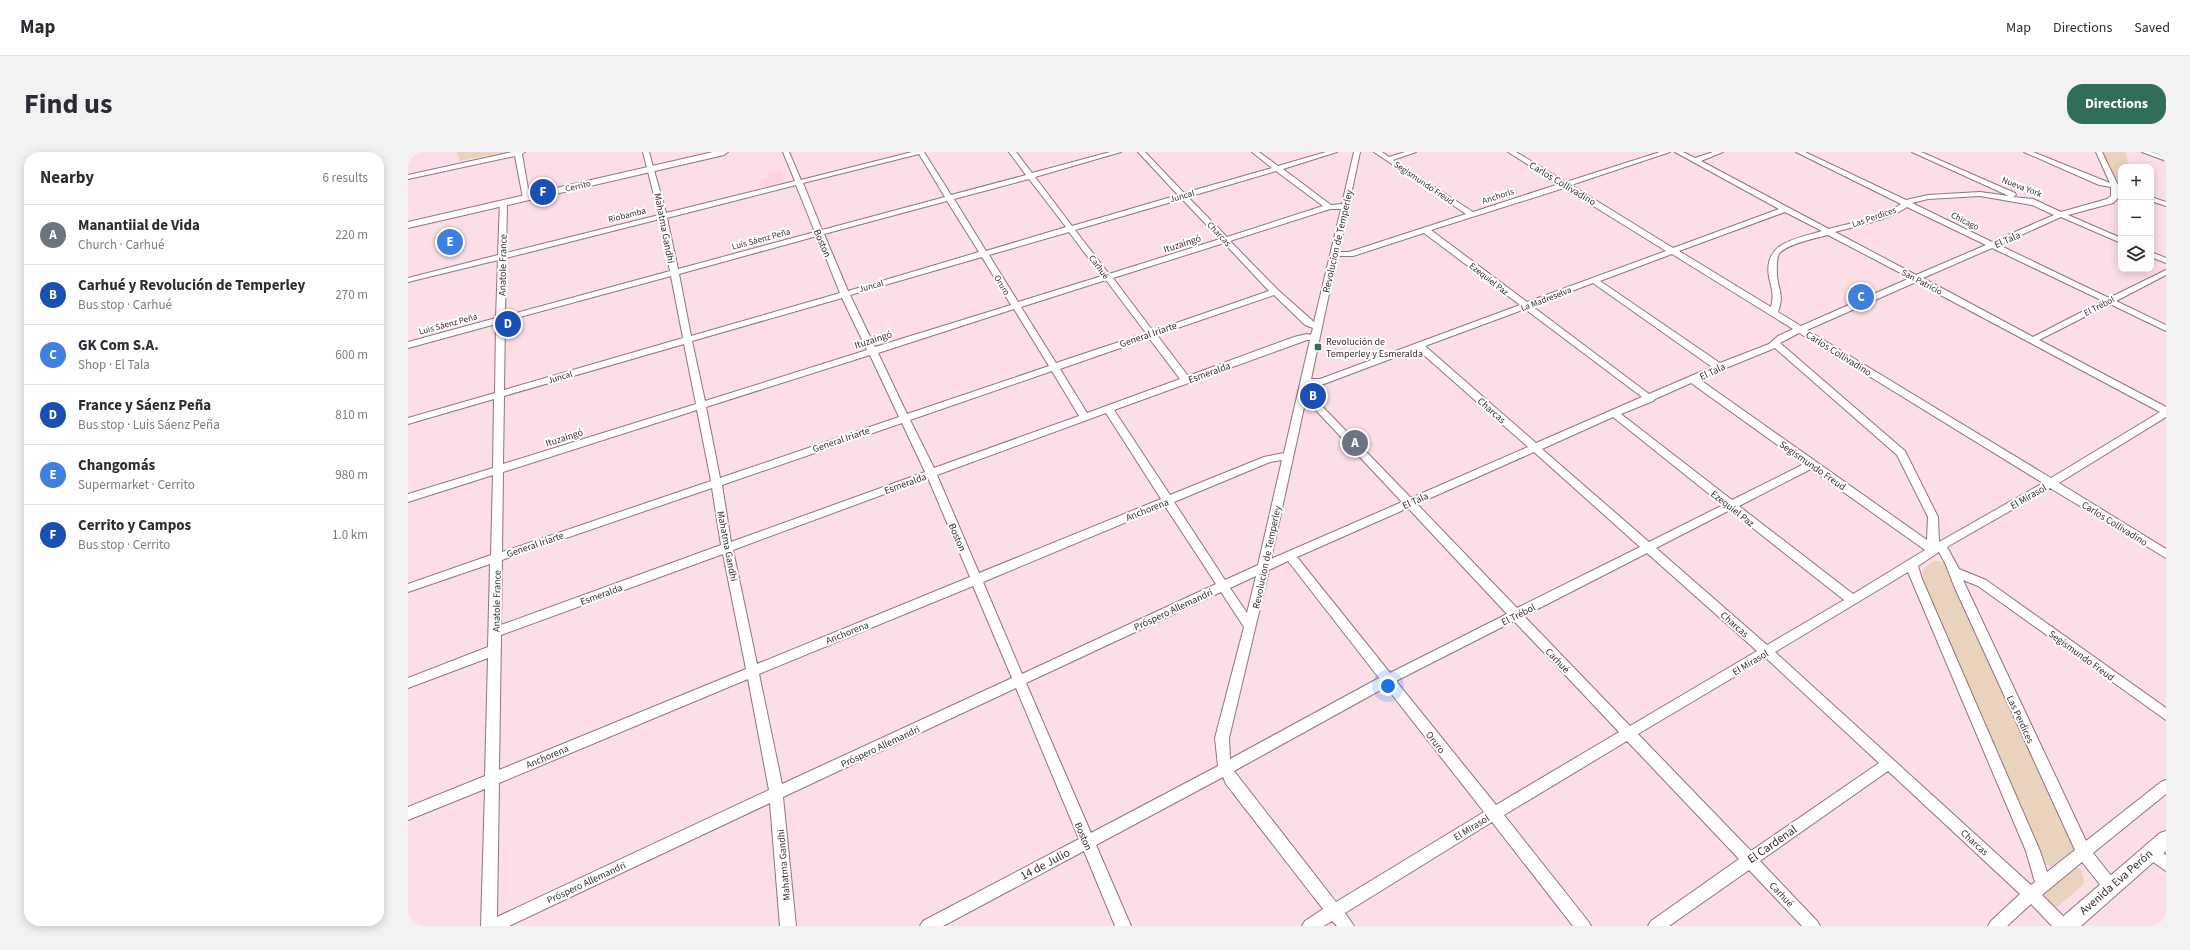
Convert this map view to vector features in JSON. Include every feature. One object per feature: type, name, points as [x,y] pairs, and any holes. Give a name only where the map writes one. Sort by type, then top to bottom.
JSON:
[{"type":"main road","name":"Cerrito","points":[[408,226],[724,152]]},
{"type":"main road","name":"Avenida Eva Perón","points":[[2067,926],[2166,839]]},
{"type":"street","points":[[408,177],[520,152],[527,198]]},
{"type":"street","name":"Mahatma Gandhi","points":[[646,152],[652,169],[663,216],[716,482],[727,548],[778,794],[788,926]]},
{"type":"street","name":"Boston","points":[[786,152],[845,294],[906,417],[931,473],[1123,926]]},
{"type":"street","name":"Riobamba","points":[[408,280],[921,152]]},
{"type":"street","name":"Oruro","points":[[921,152],[1052,367],[1085,417]]},
{"type":"street","name":"Carhué","points":[[1012,152],[1149,334],[1186,380]]},
{"type":"street","name":"Luis Sáenz Peña","points":[[408,345],[1118,152]]},
{"type":"street","name":"Charcas","points":[[1142,152],[1275,292],[1308,323],[1318,327]]},
{"type":"street","points":[[1255,152],[1329,207]]},
{"type":"street","name":"Juncal","points":[[408,422],[688,339],[1334,152]]},
{"type":"street","name":"Revolucion de Temperley","points":[[1346,926],[1231,780],[1225,769],[1222,758],[1222,738],[1264,567],[1357,152]]},
{"type":"street","name":"Segismundo Freud","points":[[1377,152],[1472,215]]},
{"type":"street","points":[[1388,159],[1413,152]]},
{"type":"street","name":"Carlos Collivadino","points":[[1511,152],[2166,554]]},
{"type":"street","name":"Anchoris","points":[[1334,254],[1350,254],[1667,152]]},
{"type":"street","name":"San Patricio","points":[[1678,152],[2166,412]]},
{"type":"street","points":[[1696,161],[1720,152]]},
{"type":"street","name":"Chicago","points":[[1799,152],[2166,328]]},
{"type":"street","name":"Nueva York","points":[[1915,152],[2009,194],[2062,214],[2118,240]]},
{"type":"street","points":[[2027,152],[2118,187]]},
{"type":"street","points":[[2099,152],[2118,187]]},
{"type":"street","points":[[2145,152],[2166,159]]},
{"type":"street","name":"El Tala","points":[[1264,567],[1534,448],[1694,380],[1719,367],[1776,344],[1781,338],[1918,279],[2062,214],[2110,201],[2115,197],[2118,187]]},
{"type":"street","name":"Las Perdices","points":[[1773,313],[1778,298],[1773,275],[1775,254],[1794,242],[1825,231],[1866,221],[1928,197],[1961,194],[1989,195],[2036,203]]},
{"type":"street","points":[[2154,200],[2166,204]]},
{"type":"street","name":"Anatole France","points":[[489,926],[503,203]]},
{"type":"street","name":"Ituzaingó","points":[[408,498],[1329,207],[1345,206]]},
{"type":"street","name":"La Madreselva","points":[[1305,382],[1321,382],[1785,209]]},
{"type":"street","name":"Ezequiel Paz","points":[[1426,230],[1650,399]]},
{"type":"street","points":[[2154,255],[2166,261]]},
{"type":"street","name":"El Trébol","points":[[2033,340],[2166,272]]},
{"type":"street","points":[[1594,280],[1719,367]]},
{"type":"street","name":"General Iriarte","points":[[408,588],[497,556],[1275,292]]},
{"type":"street","name":"Esmeralda","points":[[495,632],[1085,417],[1108,410],[1297,339],[1307,337],[1315,339]]},
{"type":"street","name":"Las Perdices","points":[[1776,344],[1901,452],[1933,517],[1937,548],[1955,572],[1960,586],[2084,853],[2112,887]]},
{"type":"street","name":"Charcas","points":[[1419,346],[1767,652],[2032,895],[2063,926]]},
{"type":"street","name":"Segismundo Freud","points":[[1694,380],[1812,464],[1937,548]]},
{"type":"street","name":"Carhué","points":[[1302,398],[1314,403],[1812,926]]},
{"type":"street","points":[[1108,410],[1166,501],[1250,627]]},
{"type":"street","name":"El Mirasol","points":[[1310,926],[1493,814],[1767,652],[1912,565],[1937,548],[2051,483],[2166,412]]},
{"type":"street","name":"Ezequiel Paz","points":[[1615,414],[1852,600]]},
{"type":"street","name":"Anchorena","points":[[408,814],[753,670],[1268,459],[1288,456]]},
{"type":"street","name":"El Trébol","points":[[1225,769],[1387,680],[1812,464]]},
{"type":"street","name":"Oruro","points":[[1290,556],[1583,926]]},
{"type":"street","points":[[1912,565],[1916,580],[2036,858],[2043,884]]},
{"type":"street","name":"Próspero Allemandri","points":[[496,926],[506,919],[1264,567]]},
{"type":"street","name":"Segismundo Freud","points":[[1955,572],[1982,583],[2166,715]]},
{"type":"street","points":[[408,684],[495,650]]},
{"type":"street","name":"El Cardenal","points":[[1656,926],[1888,763]]},
{"type":"street","name":"14 de Julio","points":[[928,926],[1225,769]]},
{"type":"street","points":[[1996,926],[2043,884],[2084,853],[2166,786]]},
{"type":"street","points":[[2151,852],[2166,864]]},
{"type":"shaded area","points":[[457,152],[504,152],[460,161]]},
{"type":"shaded area","points":[[2103,152],[2125,152],[2129,164],[2118,164],[2118,186]]},
{"type":"shaded area","points":[[782,170],[784,181],[762,187],[760,179],[768,177],[766,174]]},
{"type":"shaded area","points":[[1934,561],[1939,561],[1947,565],[2074,841],[2074,850],[2052,867],[2045,864],[1926,587],[1923,572],[1927,566]]},
{"type":"shaded area","points":[[2076,866],[2081,870],[2084,882],[2082,886],[2057,907],[2049,903],[2044,895],[2045,892]]},
{"type":"place","name":"Cerrito y Campos","points":[[543,192]]},
{"type":"place","name":"Changomás","points":[[450,242]]},
{"type":"place","name":"GK Com S.A.","points":[[1861,297]]},
{"type":"place","name":"France y Sáenz Peña","points":[[508,324]]},
{"type":"place","name":"Revolución de Temperley y Esmeralda","points":[[1318,347]]},
{"type":"place","name":"Carhué y Revolución de Temperley","points":[[1313,396]]},
{"type":"place","name":"Manantiial de Vida","points":[[1355,443]]}]
